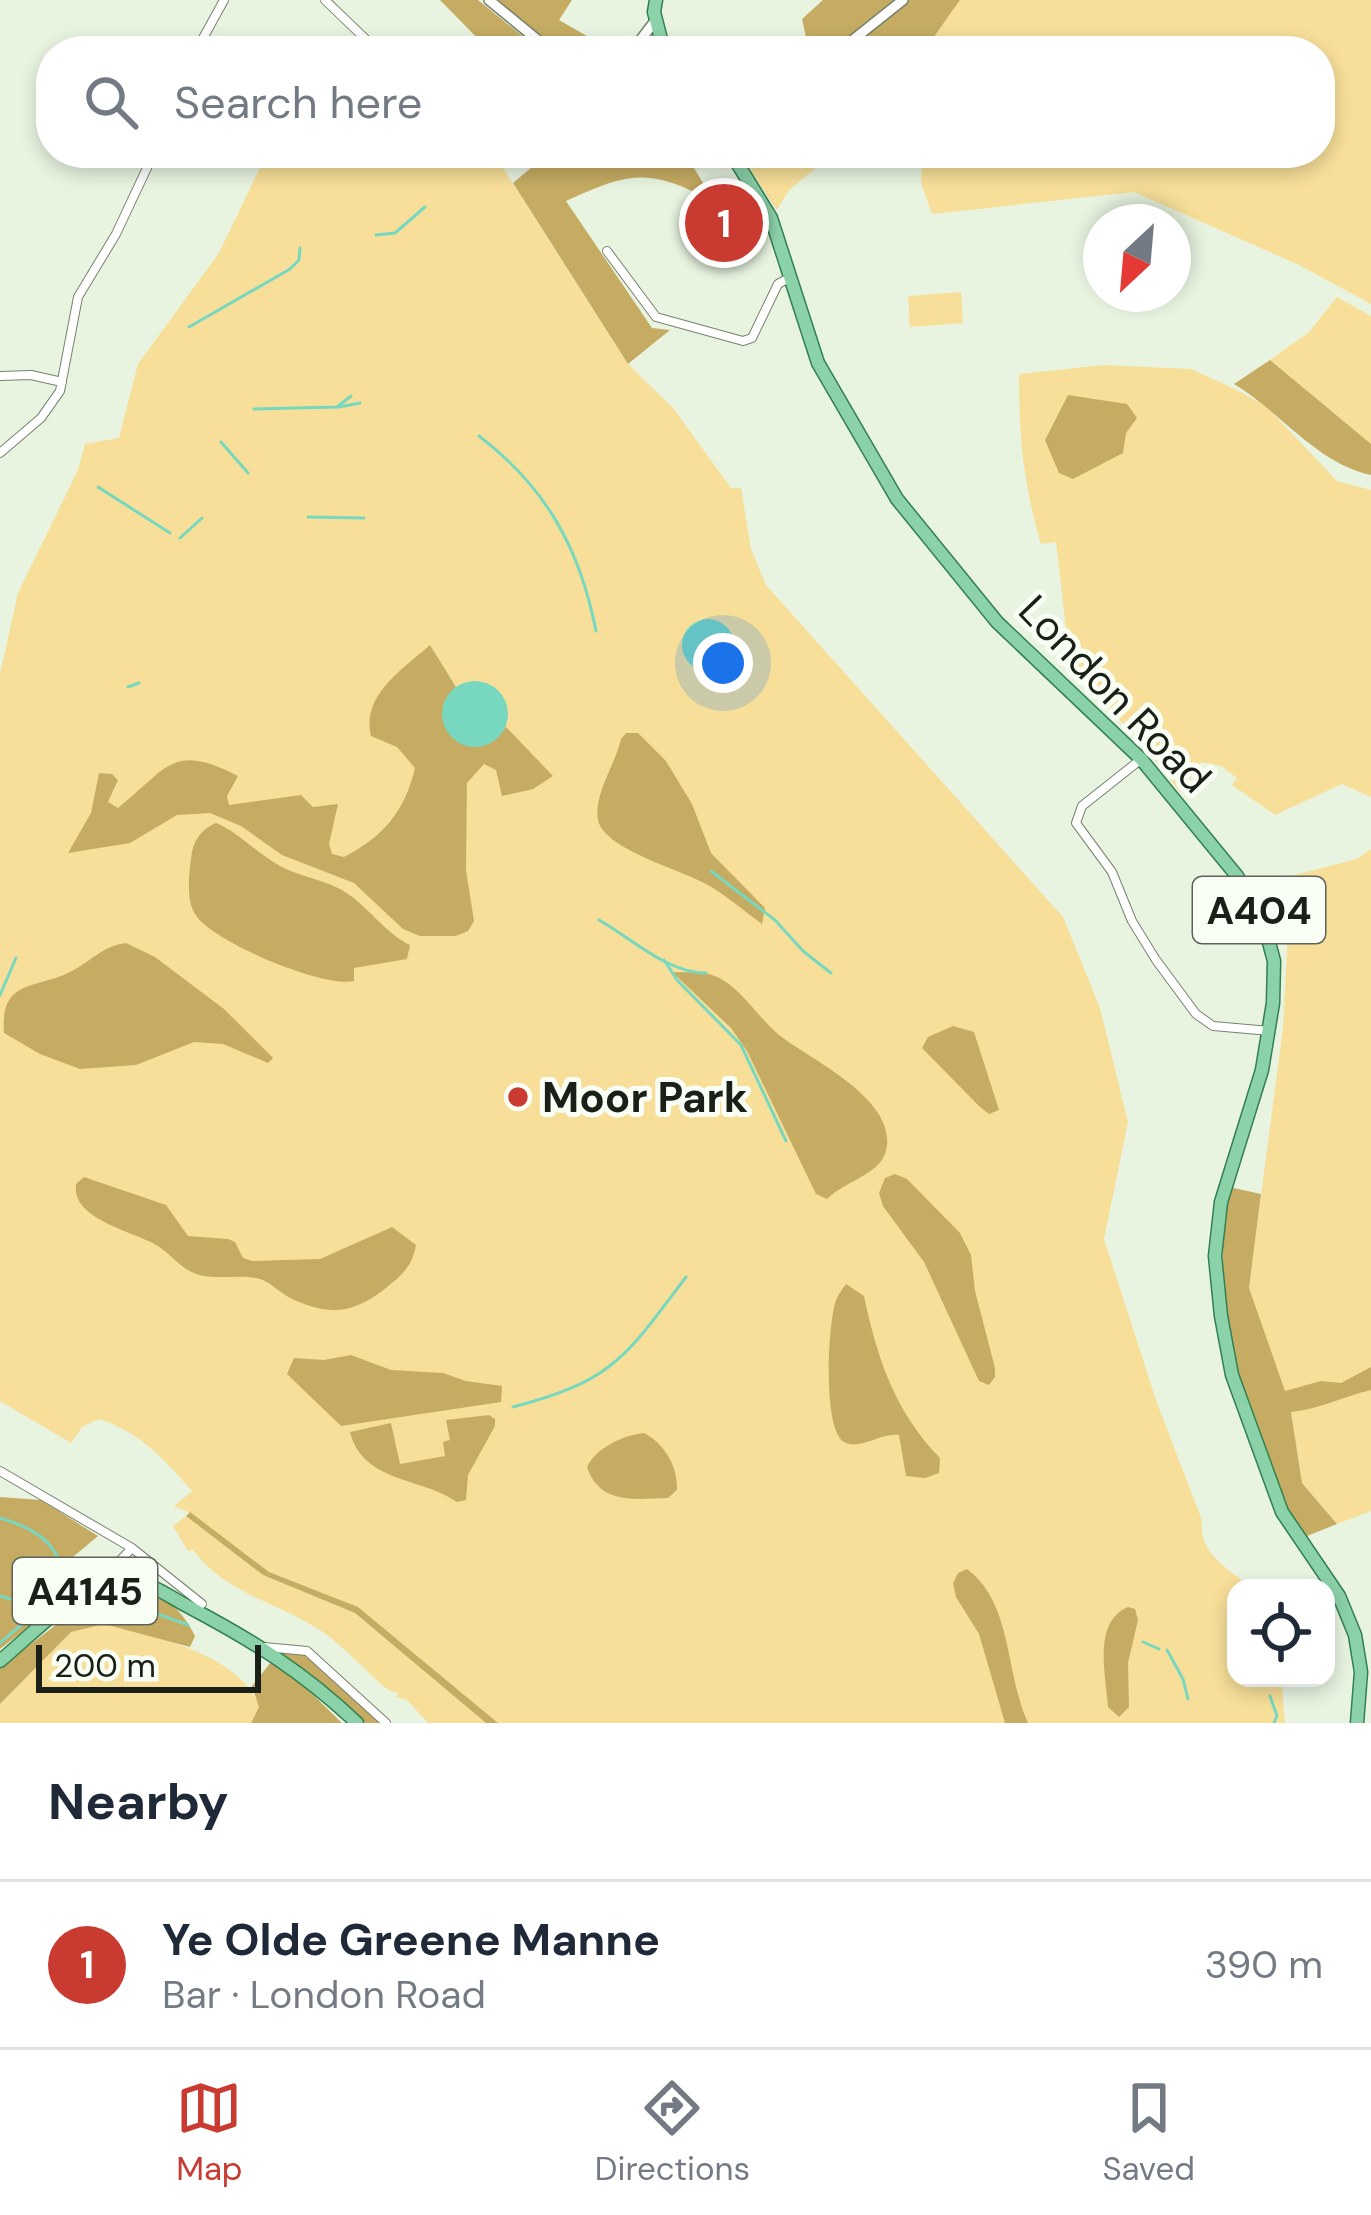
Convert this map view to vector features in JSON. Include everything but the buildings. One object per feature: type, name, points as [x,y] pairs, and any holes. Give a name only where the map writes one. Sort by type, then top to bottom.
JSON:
[{"type":"main road","points":[[656,0],[660,36]]},
{"type":"main road","name":"London Road","points":[[741,168],[764,204],[818,363],[897,499],[997,622],[1141,759],[1258,908],[1274,961],[1270,1031],[1221,1202],[1215,1256],[1222,1330],[1240,1403],[1282,1512],[1339,1596],[1351,1622],[1360,1672],[1357,1723]]},
{"type":"main road","name":"A4145","points":[[0,1661],[87,1589],[114,1580],[151,1584],[264,1647],[357,1723]]},
{"type":"street","points":[[204,36],[224,0]]},
{"type":"street","points":[[325,0],[362,36]]},
{"type":"street","points":[[489,0],[533,36]]},
{"type":"street","points":[[858,36],[903,0]]},
{"type":"street","points":[[644,36],[656,21]]},
{"type":"street","points":[[0,454],[50,408],[62,382],[78,297],[116,234],[147,168]]},
{"type":"street","points":[[607,251],[656,317],[743,341],[757,331],[780,281],[790,278]]},
{"type":"street","points":[[0,376],[31,375],[62,382]]},
{"type":"street","points":[[1141,759],[1082,806],[1076,823],[1112,872],[1138,932],[1196,1014],[1213,1026],[1270,1031]]},
{"type":"street","points":[[0,1471],[132,1548],[202,1604]]},
{"type":"street","points":[[114,1580],[115,1566],[132,1548]]},
{"type":"street","points":[[264,1647],[307,1651],[386,1723]]},
{"type":"shaded area","points":[[440,0],[478,0],[522,36],[475,36]]},
{"type":"shaded area","points":[[496,0],[572,0],[559,20],[587,36],[540,36]]},
{"type":"shaded area","points":[[823,0],[960,0],[935,36],[806,36],[802,19]]},
{"type":"shaded area","points":[[960,0],[1371,0],[1371,304],[1299,265],[1191,217],[1191,204],[1161,204],[1134,192],[932,214],[921,183],[922,168],[1335,168],[1335,36],[935,36]]},
{"type":"shaded area","points":[[260,168],[503,168],[628,364],[674,409],[731,488],[741,488],[751,549],[766,585],[1063,917],[1100,1008],[1128,1122],[1104,1239],[1157,1403],[1202,1520],[1205,1542],[1216,1559],[1240,1579],[1227,1579],[1227,1687],[1282,1687],[1285,1723],[498,1723],[358,1607],[269,1572],[174,1506],[192,1491],[139,1439],[99,1419],[82,1427],[71,1443],[0,1401],[0,674],[18,593],[78,470],[85,444],[119,438],[138,364],[219,253]]},
{"type":"shaded area","points":[[531,168],[694,168],[703,183],[698,194],[662,180],[632,178],[566,201],[652,328],[670,330],[628,364],[513,183]]},
{"type":"shaded area","points":[[749,168],[816,168],[789,190],[777,210]]},
{"type":"shaded area","points":[[961,292],[963,323],[910,327],[908,296]]},
{"type":"shaded area","points":[[1337,297],[1371,316],[1371,444],[1270,360],[1309,332]]},
{"type":"shaded area","points":[[1270,360],[1371,444],[1371,475],[1333,460],[1234,384]]},
{"type":"shaded area","points":[[1104,365],[1191,369],[1233,388],[1266,406],[1337,481],[1371,490],[1371,797],[1342,784],[1275,815],[1232,785],[1237,778],[1221,766],[1201,762],[1181,793],[1140,741],[1083,682],[1068,645],[1056,542],[1041,544],[1030,500],[1021,439],[1019,374]]},
{"type":"shaded area","points":[[1068,395],[1127,404],[1137,418],[1126,433],[1123,453],[1073,479],[1059,473],[1045,440]]},
{"type":"shaded area","points":[[430,645],[456,687],[443,706],[446,728],[482,746],[506,727],[553,776],[533,789],[502,796],[496,770],[484,764],[467,783],[466,870],[474,921],[468,931],[456,936],[420,936],[403,929],[354,883],[282,855],[241,826],[210,813],[177,815],[130,843],[68,853],[91,813],[99,773],[118,780],[108,802],[118,808],[161,771],[184,761],[216,766],[238,776],[227,796],[229,805],[301,795],[313,807],[338,804],[329,844],[332,854],[344,857],[358,849],[398,810],[415,768],[397,747],[371,736],[372,708],[387,684]]},
{"type":"shaded area","points":[[626,733],[638,733],[666,761],[692,804],[711,853],[765,908],[762,924],[708,885],[629,850],[603,831],[599,800]]},
{"type":"shaded area","points":[[216,823],[280,866],[351,896],[410,945],[407,959],[354,968],[354,981],[339,981],[269,961],[205,925],[195,914],[189,894],[192,853],[206,829]]},
{"type":"shaded area","points":[[1371,849],[1371,1511],[1337,1524],[1302,1483],[1291,1411],[1249,1288],[1283,1027],[1291,876],[1357,859]]},
{"type":"shaded area","points":[[126,943],[155,957],[224,1009],[273,1058],[268,1063],[223,1044],[194,1042],[136,1065],[80,1069],[4,1033],[8,1003],[22,989],[68,973],[102,951]]},
{"type":"shaded area","points":[[672,972],[720,978],[779,1035],[867,1099],[887,1135],[881,1161],[827,1199],[816,1194],[747,1051],[731,1028]]},
{"type":"shaded area","points":[[953,1026],[974,1032],[999,1110],[989,1114],[980,1107],[922,1048],[928,1037]]},
{"type":"shaded area","points":[[895,1174],[907,1179],[960,1233],[971,1255],[995,1368],[989,1385],[979,1381],[924,1262],[883,1206],[879,1193],[885,1178]]},
{"type":"shaded area","points":[[84,1177],[166,1205],[188,1236],[228,1239],[235,1242],[243,1258],[253,1261],[320,1259],[392,1227],[416,1245],[406,1270],[374,1297],[341,1310],[318,1308],[260,1279],[191,1272],[158,1246],[83,1207],[76,1184]]},
{"type":"shaded area","points":[[1229,1187],[1261,1194],[1249,1288],[1285,1391],[1321,1381],[1341,1383],[1371,1367],[1371,1390],[1291,1412],[1302,1483],[1337,1524],[1303,1537],[1272,1472],[1234,1355],[1223,1276]]},
{"type":"shaded area","points":[[846,1284],[864,1296],[890,1383],[911,1422],[940,1458],[939,1473],[925,1478],[906,1476],[899,1435],[850,1444],[837,1433],[829,1351],[836,1300]]},
{"type":"shaded area","points":[[351,1355],[391,1370],[443,1373],[502,1386],[501,1402],[341,1426],[287,1374],[294,1358]]},
{"type":"shaded area","points":[[489,1415],[495,1426],[468,1475],[466,1500],[457,1502],[380,1470],[357,1449],[350,1432],[391,1423],[400,1464],[445,1456],[443,1442],[450,1440],[446,1420]]},
{"type":"shaded area","points":[[644,1433],[669,1457],[677,1490],[668,1498],[631,1499],[600,1488],[587,1467],[591,1460],[611,1444]]},
{"type":"shaded area","points":[[0,1497],[41,1500],[98,1536],[56,1571],[67,1597],[0,1649]]},
{"type":"shaded area","points":[[190,1512],[269,1572],[358,1607],[498,1723],[486,1723],[355,1613],[263,1575],[186,1516]]},
{"type":"shaded area","points":[[186,1516],[263,1575],[355,1613],[486,1723],[428,1723],[407,1700],[396,1697],[398,1693],[388,1690],[321,1631],[232,1585],[193,1550],[188,1551],[173,1526]]},
{"type":"shaded area","points":[[967,1569],[993,1601],[1028,1723],[1005,1723],[979,1634],[956,1597],[953,1583]]},
{"type":"shaded area","points":[[114,1586],[141,1589],[172,1605],[195,1636],[190,1647],[104,1624],[71,1632],[0,1704],[0,1668],[101,1590]]},
{"type":"shaded area","points":[[1128,1607],[1135,1609],[1138,1620],[1128,1663],[1129,1707],[1119,1717],[1108,1707],[1105,1637],[1117,1614]]},
{"type":"shaded area","points":[[104,1624],[215,1660],[249,1688],[260,1707],[251,1723],[0,1723],[0,1704],[71,1632]]},
{"type":"shaded area","points":[[274,1648],[312,1656],[384,1723],[365,1723]]},
{"type":"shaded area","points":[[271,1662],[300,1682],[342,1723],[251,1723],[259,1707],[252,1686]]},
{"type":"water","points":[[708,619],[727,626],[734,645],[727,664],[708,671],[689,664],[682,645],[689,626]]},
{"type":"water","points":[[475,681],[498,691],[508,714],[498,737],[475,747],[452,737],[442,714],[452,691]]},
{"type":"waterway","points":[[376,235],[395,233],[425,207]]},
{"type":"waterway","points":[[189,327],[290,269],[299,260],[300,248]]},
{"type":"waterway","points":[[254,409],[337,407],[351,396]]},
{"type":"waterway","points":[[339,407],[360,403]]},
{"type":"waterway","points":[[479,436],[523,476],[557,522],[580,573],[596,631]]},
{"type":"waterway","points":[[221,442],[248,473]]},
{"type":"waterway","points":[[98,487],[170,533]]},
{"type":"waterway","points":[[308,517],[364,518]]},
{"type":"waterway","points":[[180,538],[202,518]]},
{"type":"waterway","points":[[128,687],[139,683]]},
{"type":"waterway","points":[[711,871],[775,920],[831,973]]},
{"type":"waterway","points":[[599,920],[663,961],[706,973]]},
{"type":"waterway","points":[[0,995],[16,958]]},
{"type":"waterway","points":[[664,960],[677,980],[741,1045],[786,1141]]},
{"type":"waterway","points":[[513,1407],[574,1387],[615,1362],[686,1277]]},
{"type":"waterway","points":[[0,1518],[34,1532],[57,1557],[63,1581],[41,1608]]},
{"type":"waterway","points":[[0,1596],[41,1608],[0,1643]]},
{"type":"waterway","points":[[79,1610],[93,1612],[124,1602],[188,1625]]},
{"type":"waterway","points":[[1143,1642],[1159,1649]]},
{"type":"waterway","points":[[1167,1650],[1188,1699]]},
{"type":"waterway","points":[[1270,1696],[1277,1716],[1274,1723]]},
{"type":"place","name":"Ye Olde Greene Manne","points":[[724,223]]},
{"type":"place","name":"Moor Park","points":[[518,1097]]}]
